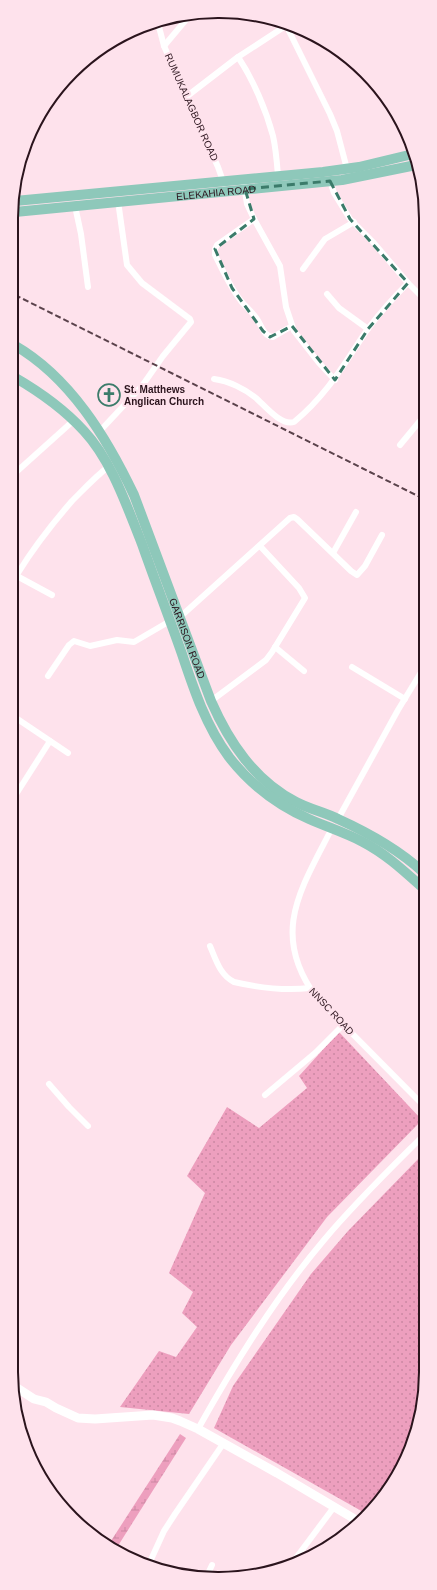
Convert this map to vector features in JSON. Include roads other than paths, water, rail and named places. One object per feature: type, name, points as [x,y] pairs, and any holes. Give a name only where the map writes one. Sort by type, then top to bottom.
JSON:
[{"type":"main road","name":"ELEKAHIA ROAD","points":[[244,184],[278,176],[347,169],[408,155]]},
{"type":"main road","name":"ELEKAHIA ROAD","points":[[19,201],[244,184],[330,181],[370,175],[412,166]]},
{"type":"main road","name":"ELEKAHIA ROAD","points":[[18,212],[118,201],[225,186]]},
{"type":"main road","name":"GARRISON ROAD","points":[[18,347],[28,353],[50,371],[78,402],[112,452],[134,495],[203,710],[212,730],[229,757],[250,781],[274,800],[292,811],[354,838],[377,850],[391,859],[419,884]]},
{"type":"main road","name":"GARRISON ROAD","points":[[18,380],[51,401],[85,432],[108,467],[221,722],[237,750],[258,774],[281,793],[296,802],[338,818],[379,840],[419,869]]},
{"type":"street","points":[[164,46],[185,21]]},
{"type":"street","name":"RUMUKALAGBOR ROAD","points":[[159,27],[164,46],[225,186]]},
{"type":"street","points":[[186,97],[238,57],[281,28]]},
{"type":"street","points":[[289,31],[330,114],[337,131],[347,169]]},
{"type":"street","points":[[238,57],[248,72],[269,123],[273,137],[278,176]]},
{"type":"street","points":[[330,181],[334,193],[342,207],[408,284],[419,294]]},
{"type":"street","points":[[244,184],[247,204],[280,266],[286,307],[292,326],[306,347],[335,380]]},
{"type":"street","points":[[98,432],[142,386],[163,356],[191,322],[190,319],[142,283],[127,265],[118,201]]},
{"type":"street","points":[[75,206],[81,234],[88,287]]},
{"type":"street","points":[[254,219],[217,245],[215,255],[232,288],[247,309],[259,321],[263,331],[268,336],[273,337],[292,326]]},
{"type":"street","points":[[303,268],[325,239],[354,222]]},
{"type":"street","points":[[214,379],[228,382],[249,393],[276,416],[292,423],[320,398],[335,380],[368,329],[393,299],[408,284]]},
{"type":"street","points":[[327,294],[339,308],[368,329]]},
{"type":"street","points":[[18,470],[73,421]]},
{"type":"street","points":[[400,445],[419,422]]},
{"type":"street","points":[[18,571],[52,524],[93,480],[108,467]]},
{"type":"street","points":[[332,553],[356,512]]},
{"type":"street","points":[[48,676],[68,645],[74,641],[90,646],[117,640],[134,642],[175,619],[260,546],[290,518],[294,517],[354,573],[359,574],[382,535]]},
{"type":"street","points":[[212,700],[266,660],[304,598],[299,588],[260,546]]},
{"type":"street","points":[[18,578],[52,595]]},
{"type":"street","points":[[275,647],[304,671]]},
{"type":"street","points":[[352,667],[405,699]]},
{"type":"street","points":[[338,818],[419,676]]},
{"type":"street","points":[[18,719],[68,753]]},
{"type":"street","points":[[18,790],[50,741]]},
{"type":"street","name":"NNSC ROAD","points":[[332,828],[301,890],[292,926],[293,944],[297,962],[310,988],[317,998],[419,1101]]},
{"type":"street","points":[[210,946],[222,972],[234,982],[276,989],[293,990],[310,988]]},
{"type":"street","points":[[265,1095],[315,1053],[344,1024]]},
{"type":"street","points":[[49,1084],[88,1126]]},
{"type":"street","points":[[198,1429],[244,1349],[308,1259],[419,1139]]},
{"type":"street","points":[[19,1389],[34,1399],[46,1402],[78,1418],[95,1419],[153,1415],[172,1418],[198,1429],[277,1473],[354,1519]]},
{"type":"street","points":[[151,1560],[164,1531],[174,1514],[223,1444]]},
{"type":"street","points":[[298,1556],[334,1508]]},
{"type":"street","points":[[209,1572],[212,1565]]},
{"type":"railway","points":[[18,296],[419,497]]},
{"type":"place","name":"St. Matthews Anglican Church","points":[[109,395]]}]
